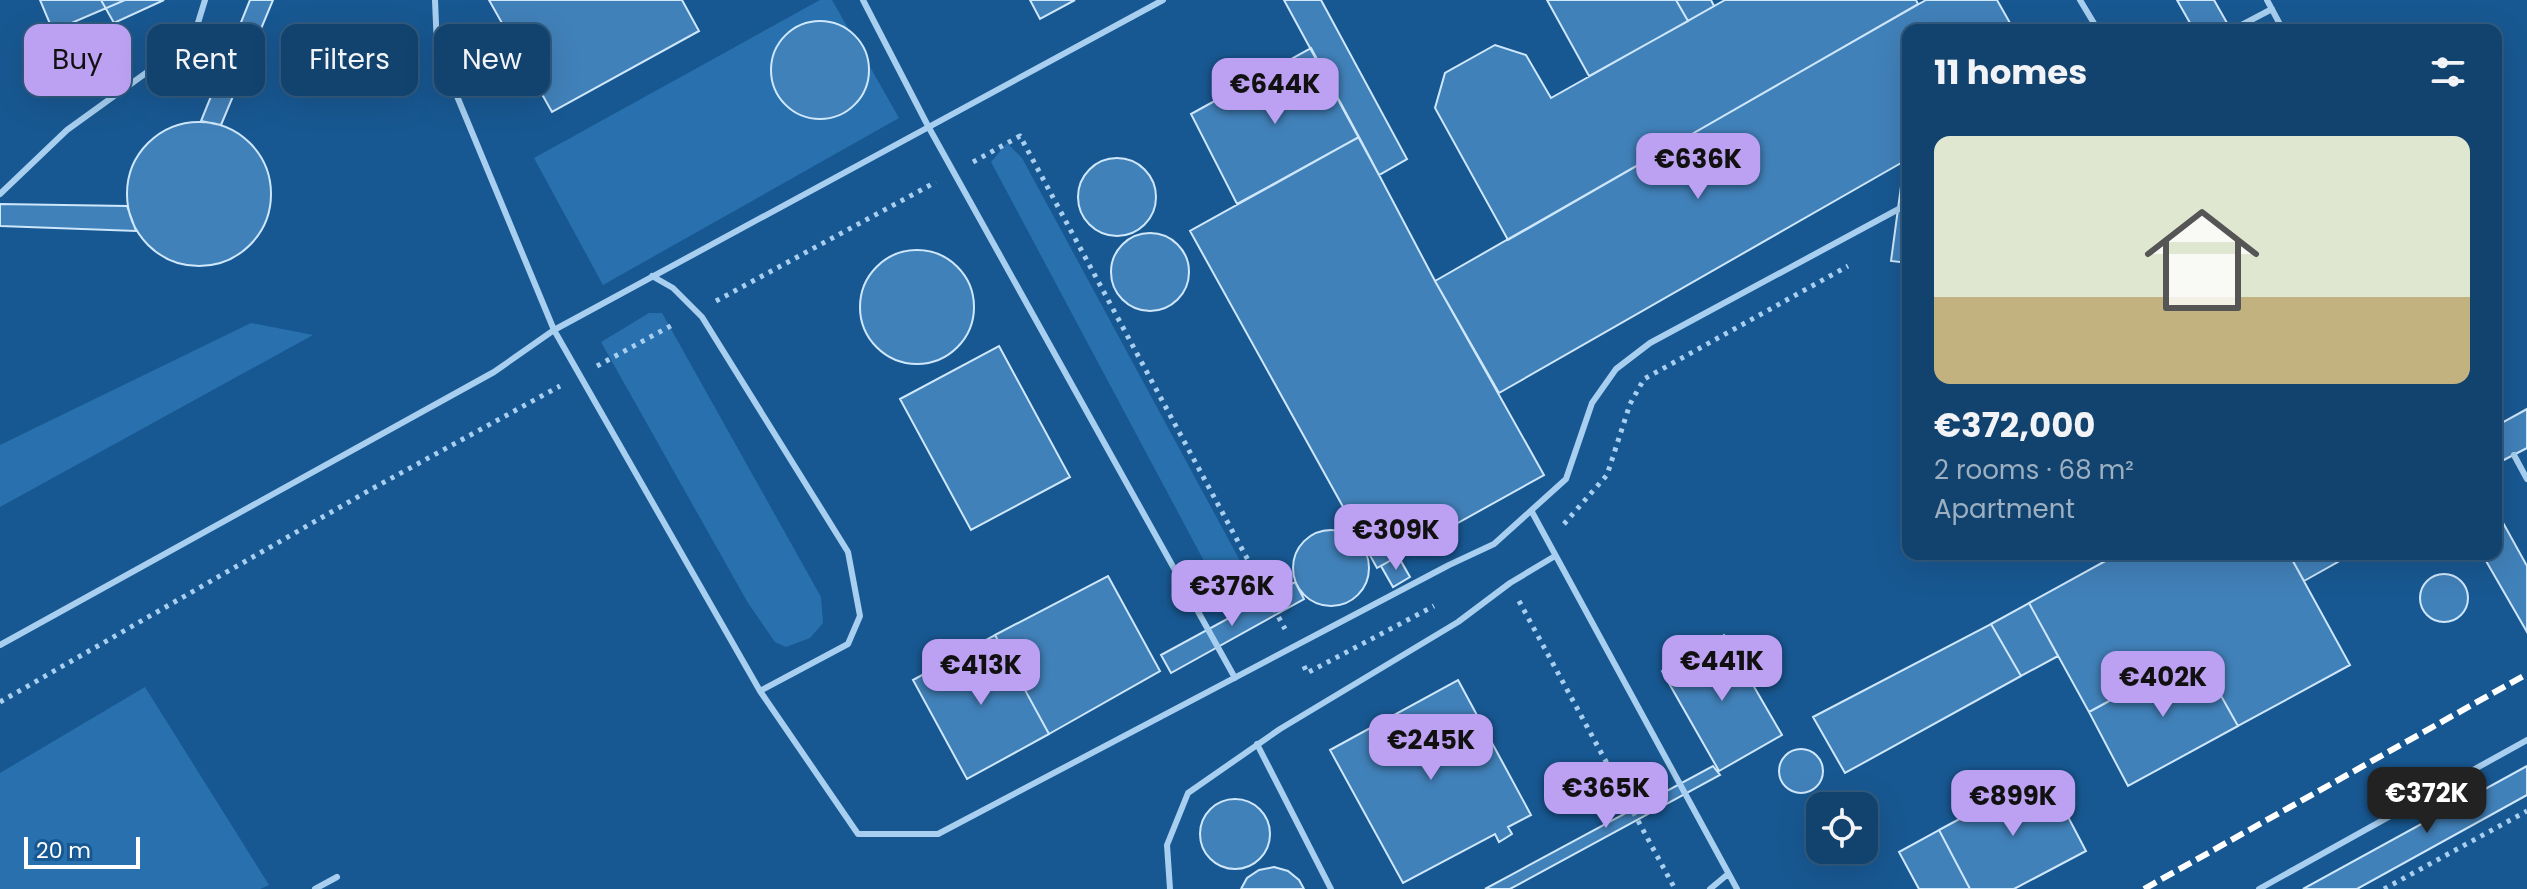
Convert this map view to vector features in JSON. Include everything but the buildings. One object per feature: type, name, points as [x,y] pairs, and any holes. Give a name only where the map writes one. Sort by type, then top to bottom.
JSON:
[{"type":"lane","points":[[0,194],[67,130],[193,39],[205,0]]},
{"type":"lane","points":[[435,0],[437,48],[554,330],[760,691],[858,834],[938,834],[1494,544],[1566,479],[1592,403],[1616,369],[1650,343],[1902,207]]},
{"type":"lane","points":[[863,0],[928,126],[1235,678]]},
{"type":"lane","points":[[0,645],[494,372],[554,330],[651,276],[1163,0]]},
{"type":"lane","points":[[2080,0],[2094,24]]},
{"type":"lane","points":[[2267,0],[2280,24]]},
{"type":"lane","points":[[2243,24],[2272,9]]},
{"type":"lane","points":[[651,276],[673,288],[702,317],[848,552],[860,616],[848,644],[760,691]]},
{"type":"lane","points":[[2514,455],[2527,479]]},
{"type":"lane","points":[[1532,512],[1737,889]]},
{"type":"lane","points":[[1170,889],[1167,845],[1188,793],[1257,744],[1458,622],[1510,583],[1555,556]]},
{"type":"lane","points":[[2259,889],[2527,740]]},
{"type":"lane","points":[[1257,744],[1331,889]]},
{"type":"lane","points":[[1710,889],[1728,874]]},
{"type":"lane","points":[[315,889],[337,877]]},
{"type":"path","points":[[1548,541],[1607,475],[1630,404],[1644,379],[1852,263]]},
{"type":"path","points":[[0,702],[368,491],[545,394]]},
{"type":"path","points":[[1510,583],[1675,889]]},
{"type":"path","points":[[2384,889],[2527,811]]},
{"type":"shaded area","points":[[820,0],[832,0],[899,118],[603,285],[534,158]]},
{"type":"shaded area","points":[[1007,143],[1022,158],[1258,594],[1238,598],[1220,591],[991,162]]},
{"type":"shaded area","points":[[649,313],[662,313],[821,597],[823,623],[810,638],[786,647],[775,642],[748,603],[601,342]]},
{"type":"shaded area","points":[[251,323],[313,335],[0,507],[0,445]]},
{"type":"shaded area","points":[[145,687],[269,885],[260,889],[0,889],[0,773]]},
{"type":"railway","points":[[2144,889],[2527,674]]}]
